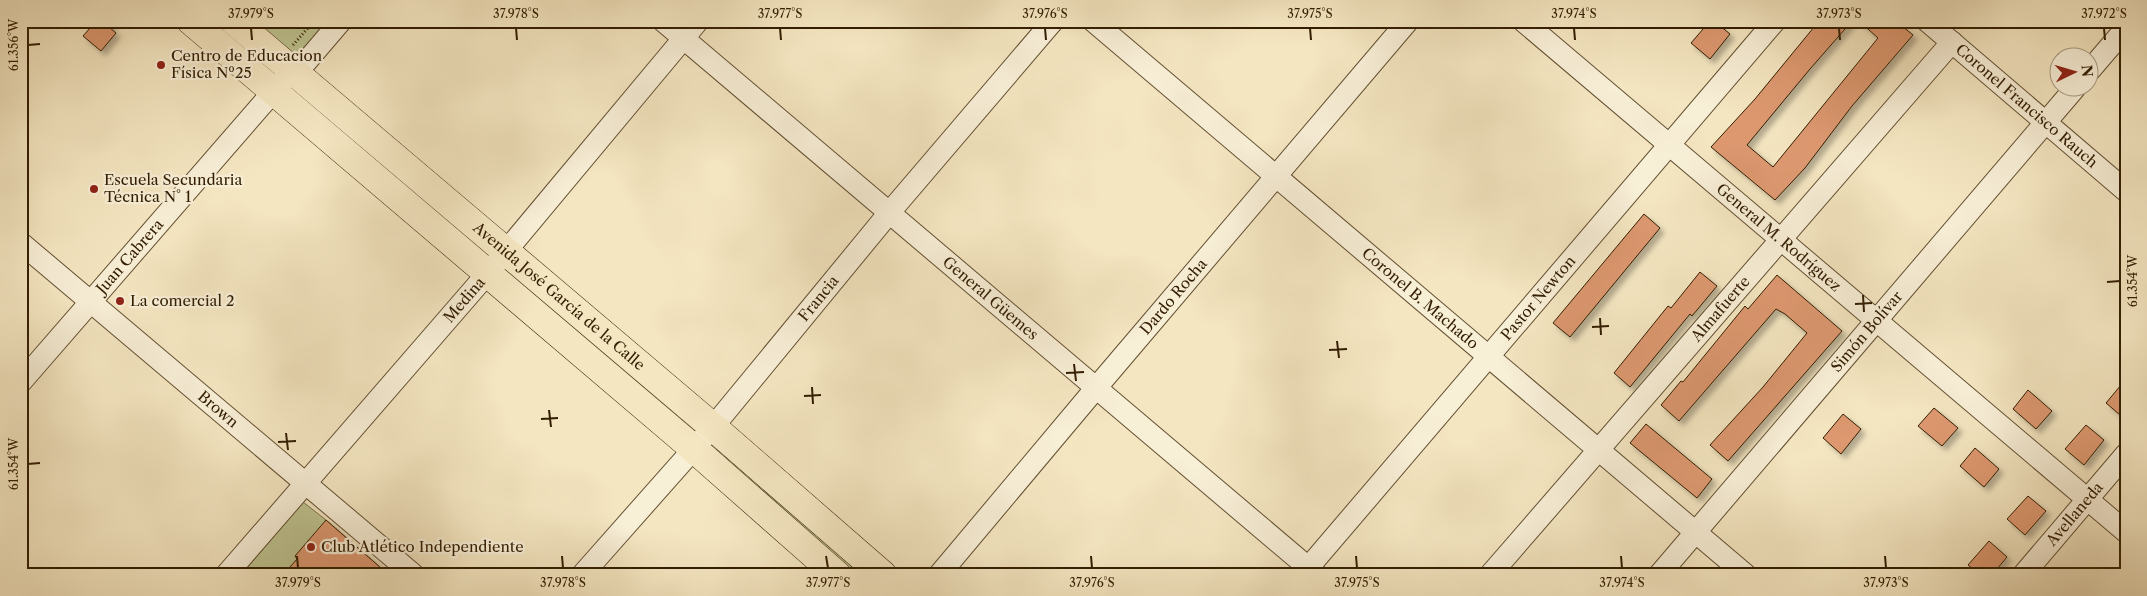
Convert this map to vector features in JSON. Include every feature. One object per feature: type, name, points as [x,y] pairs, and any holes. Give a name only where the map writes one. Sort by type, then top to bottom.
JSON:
[{"type":"main road","name":"Avenida José García de la Calle","points":[[191,21],[693,448],[837,575]]},
{"type":"main road","name":"Avenida José García de la Calle","points":[[234,21],[504,252],[713,427],[883,575]]},
{"type":"street","name":"Juan Cabrera","points":[[21,382],[275,91],[286,65],[306,62],[341,21]]},
{"type":"street","name":"General Güemes","points":[[664,21],[1096,388],[1309,572]]},
{"type":"street","name":"Medina","points":[[226,575],[487,274],[698,21]]},
{"type":"street","name":"Francia","points":[[582,575],[713,427],[889,213],[1053,21]]},
{"type":"street","name":"Coronel B. Machado","points":[[1093,21],[1746,575]]},
{"type":"street","name":"Dardo Rocha","points":[[939,575],[1408,21]]},
{"type":"street","name":"General M. Rodríguez","points":[[1523,21],[2126,532]]},
{"type":"street","name":"Pastor Newton","points":[[1309,572],[1488,356],[1775,21]]},
{"type":"street","name":"Coronel Francisco Rauch","points":[[1927,21],[2126,191]]},
{"type":"street","points":[[2100,58],[2126,28]]},
{"type":"street","name":"Almafuerte","points":[[1490,575],[1952,42]]},
{"type":"street","name":"Simón Bolívar","points":[[1659,575],[2066,98]]},
{"type":"street","name":"Brown","points":[[21,243],[414,575]]},
{"type":"street","name":"Avellaneda","points":[[2023,575],[2126,454]]},
{"type":"path","points":[[303,21],[306,31]]},
{"type":"path","points":[[286,65],[314,21]]},
{"type":"green space","points":[[248,21],[328,21],[305,47],[294,52],[287,52]]},
{"type":"green space","points":[[721,443],[873,575],[850,575],[711,455]]},
{"type":"green space","name":"Club Atlético Independiente","points":[[303,502],[326,520],[389,575],[241,575]]},
{"type":"building","points":[[96,21],[114,21],[109,27],[116,33],[101,51],[83,36]]},
{"type":"building","points":[[1710,21],[1714,21],[1730,34],[1710,59],[1691,43]]},
{"type":"building","points":[[1819,21],[1852,21],[1747,145],[1773,167],[1878,38],[1859,21],[1896,21],[1913,35],[1852,106],[1805,168],[1775,200],[1711,147],[1755,99]]},
{"type":"building","points":[[1644,214],[1660,228],[1570,337],[1553,323]]},
{"type":"building","points":[[1700,272],[1717,286],[1692,316],[1690,314],[1630,387],[1614,373],[1668,306],[1671,308]]},
{"type":"building","points":[[1777,275],[1842,331],[1728,461],[1710,445],[1763,387],[1807,333],[1785,314],[1776,309],[1679,421],[1661,405],[1681,381],[1683,382],[1745,306],[1748,309]]},
{"type":"building","points":[[2126,379],[2126,420],[2106,403]]},
{"type":"building","points":[[2028,390],[2052,411],[2036,429],[2013,409]]},
{"type":"building","points":[[1934,408],[1958,428],[1942,446],[1918,426]]},
{"type":"building","points":[[1843,414],[1861,429],[1841,454],[1823,438]]},
{"type":"building","points":[[1646,424],[1712,479],[1697,498],[1630,443]]},
{"type":"building","points":[[2086,425],[2104,440],[2084,465],[2065,449]]},
{"type":"building","points":[[1975,448],[1999,469],[1984,487],[1960,466]]},
{"type":"building","points":[[2028,496],[2046,511],[2025,535],[2007,519]]},
{"type":"building","points":[[326,520],[389,575],[283,575],[297,559],[295,556]]},
{"type":"building","points":[[1989,541],[2007,557],[1992,575],[1980,575],[1968,565]]},
{"type":"place","name":"Centro de Educacion Física Nº25","points":[[161,65]]},
{"type":"place","name":"Escuela Secundaria Técnica N° 1","points":[[94,189]]},
{"type":"place","name":"La comercial 2","points":[[120,301]]},
{"type":"place","name":"Club Atlético Independiente","points":[[311,547]]}]
